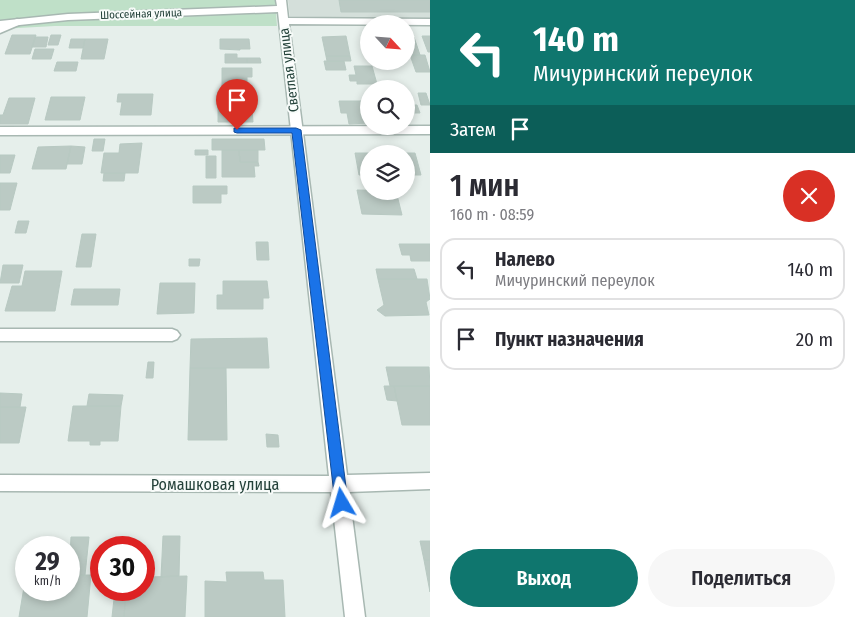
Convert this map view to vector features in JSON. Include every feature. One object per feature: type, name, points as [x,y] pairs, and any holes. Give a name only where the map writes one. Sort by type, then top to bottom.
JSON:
[{"type":"street","name":"Шоссейная улица","points":[[0,24],[68,17],[282,10],[430,22]]},
{"type":"street","name":"Светлая улица","points":[[282,10],[355,617]]},
{"type":"street","points":[[0,30],[17,22]]},
{"type":"street","points":[[0,131],[430,130]]},
{"type":"street","points":[[0,335],[172,335]]},
{"type":"street","name":"Ромашковая улица","points":[[0,483],[339,484],[430,481]]},
{"type":"shaded area","points":[[288,0],[430,0],[430,26],[415,26],[415,15],[360,15],[360,26],[291,26]]},
{"type":"green space","points":[[0,0],[275,0],[277,26],[55,26],[0,29]]},
{"type":"building","points":[[339,0],[430,0],[430,12],[341,12]]},
{"type":"building","points":[[12,35],[36,35],[30,54],[5,54]]},
{"type":"building","points":[[51,35],[61,35],[58,45],[48,45]]},
{"type":"building","points":[[346,36],[350,56],[326,56],[322,37]]},
{"type":"building","points":[[422,36],[430,36],[430,52],[428,52]]},
{"type":"building","points":[[35,37],[48,37],[46,47],[32,47]]},
{"type":"building","points":[[71,39],[85,39],[83,48],[69,48]]},
{"type":"building","points":[[85,39],[108,39],[104,59],[81,59]]},
{"type":"building","points":[[220,39],[249,39],[250,49],[220,49]]},
{"type":"building","points":[[415,40],[420,55],[415,55]]},
{"type":"building","points":[[35,49],[54,49],[51,59],[32,59]]},
{"type":"building","points":[[225,54],[237,54],[237,58],[247,58],[247,63],[225,63]]},
{"type":"building","points":[[415,55],[425,55],[430,72],[416,72]]},
{"type":"building","points":[[326,56],[350,56],[351,61],[327,61]]},
{"type":"building","points":[[247,58],[260,58],[261,63],[247,63]]},
{"type":"building","points":[[324,61],[344,61],[346,70],[326,70]]},
{"type":"building","points":[[57,62],[78,62],[76,71],[54,71]]},
{"type":"building","points":[[354,66],[360,66],[360,70],[373,70],[376,80],[360,80],[360,84],[357,84],[357,81],[350,81],[349,75],[356,75]]},
{"type":"building","points":[[222,68],[252,68],[252,77],[247,77],[247,88],[222,88]]},
{"type":"building","points":[[218,92],[236,92],[237,108],[218,108]]},
{"type":"building","points":[[418,93],[426,93],[430,105],[421,105]]},
{"type":"building","points":[[118,94],[153,94],[151,115],[120,115],[122,102],[117,102]]},
{"type":"building","points":[[51,97],[85,97],[80,120],[45,120]]},
{"type":"building","points":[[9,98],[35,98],[28,124],[0,124],[0,115],[3,115]]},
{"type":"building","points":[[339,101],[360,101],[360,123],[349,124],[347,113],[341,113]]},
{"type":"building","points":[[415,105],[417,105],[420,113],[415,113]]},
{"type":"building","points":[[218,108],[252,108],[253,122],[218,122]]},
{"type":"building","points":[[94,139],[105,139],[103,151],[92,151]]},
{"type":"building","points":[[212,139],[264,139],[265,150],[212,150]]},
{"type":"building","points":[[142,143],[138,173],[101,173],[104,153],[119,153],[120,144]]},
{"type":"building","points":[[71,146],[66,169],[32,169],[38,147]]},
{"type":"building","points":[[71,146],[85,147],[82,164],[67,164]]},
{"type":"building","points":[[195,150],[208,150],[208,155],[195,155]]},
{"type":"building","points":[[222,150],[239,150],[240,162],[258,162],[259,166],[254,166],[255,177],[222,177]]},
{"type":"building","points":[[239,150],[258,150],[258,162],[240,162]]},
{"type":"building","points":[[355,153],[360,153],[359,175]]},
{"type":"building","points":[[415,153],[421,175],[415,175]]},
{"type":"building","points":[[0,155],[15,155],[10,173],[0,173]]},
{"type":"building","points":[[206,156],[216,156],[216,178],[206,178]]},
{"type":"building","points":[[104,173],[125,173],[124,181],[103,181]]},
{"type":"building","points":[[0,183],[17,183],[10,210],[0,210]]},
{"type":"building","points":[[193,186],[227,186],[227,194],[221,194],[221,203],[193,203]]},
{"type":"building","points":[[357,190],[360,190],[360,200],[398,200],[402,215],[362,214]]},
{"type":"building","points":[[18,221],[29,221],[26,233],[15,233]]},
{"type":"building","points":[[82,234],[96,234],[91,267],[76,267]]},
{"type":"building","points":[[256,242],[268,242],[269,260],[257,260]]},
{"type":"building","points":[[399,244],[430,244],[430,261],[411,261],[410,255],[402,255]]},
{"type":"building","points":[[189,259],[200,259],[199,266],[189,266]]},
{"type":"building","points":[[3,265],[23,265],[19,283],[0,283]]},
{"type":"building","points":[[376,269],[414,269],[417,279],[378,279]]},
{"type":"building","points":[[25,271],[62,271],[55,311],[5,311],[12,286],[22,286]]},
{"type":"building","points":[[378,279],[427,279],[430,299],[426,302],[429,315],[385,316],[377,310],[384,305]]},
{"type":"building","points":[[223,281],[267,281],[269,298],[263,298],[263,309],[217,309],[217,295],[223,295]]},
{"type":"building","points":[[160,283],[195,283],[194,313],[157,314]]},
{"type":"building","points":[[74,289],[120,289],[118,305],[71,305]]},
{"type":"building","points":[[267,338],[269,368],[190,368],[191,339]]},
{"type":"building","points":[[148,362],[154,362],[153,378],[146,378]]},
{"type":"building","points":[[386,367],[429,367],[430,386],[390,386]]},
{"type":"building","points":[[190,368],[226,368],[227,440],[188,440]]},
{"type":"building","points":[[384,386],[394,386],[397,401],[387,400]]},
{"type":"building","points":[[394,386],[430,386],[430,425],[402,425]]},
{"type":"building","points":[[0,393],[22,394],[20,407],[0,407]]},
{"type":"building","points":[[89,394],[123,395],[121,406],[87,406]]},
{"type":"building","points":[[73,406],[121,406],[118,441],[100,441],[100,445],[90,445],[90,441],[68,441]]},
{"type":"building","points":[[0,407],[26,407],[19,443],[0,443]]},
{"type":"building","points":[[266,434],[278,435],[279,447],[267,447]]},
{"type":"building","points":[[163,536],[180,536],[179,576],[161,577]]},
{"type":"building","points":[[80,537],[89,537],[85,575],[80,575]]},
{"type":"building","points":[[420,541],[430,541],[430,560],[424,560]]},
{"type":"building","points":[[424,560],[430,560],[430,592]]},
{"type":"building","points":[[226,572],[263,572],[264,580],[283,580],[285,617],[205,617],[205,581],[227,582]]},
{"type":"building","points":[[80,575],[90,575],[87,617],[19,617],[22,601],[80,601]]},
{"type":"building","points":[[187,576],[185,617],[124,617],[125,601],[155,601],[155,577]]},
{"type":"building","points":[[114,601],[125,601],[124,617],[112,617]]},
{"type":"route","points":[[237,130],[296,130],[342,503]]}]
